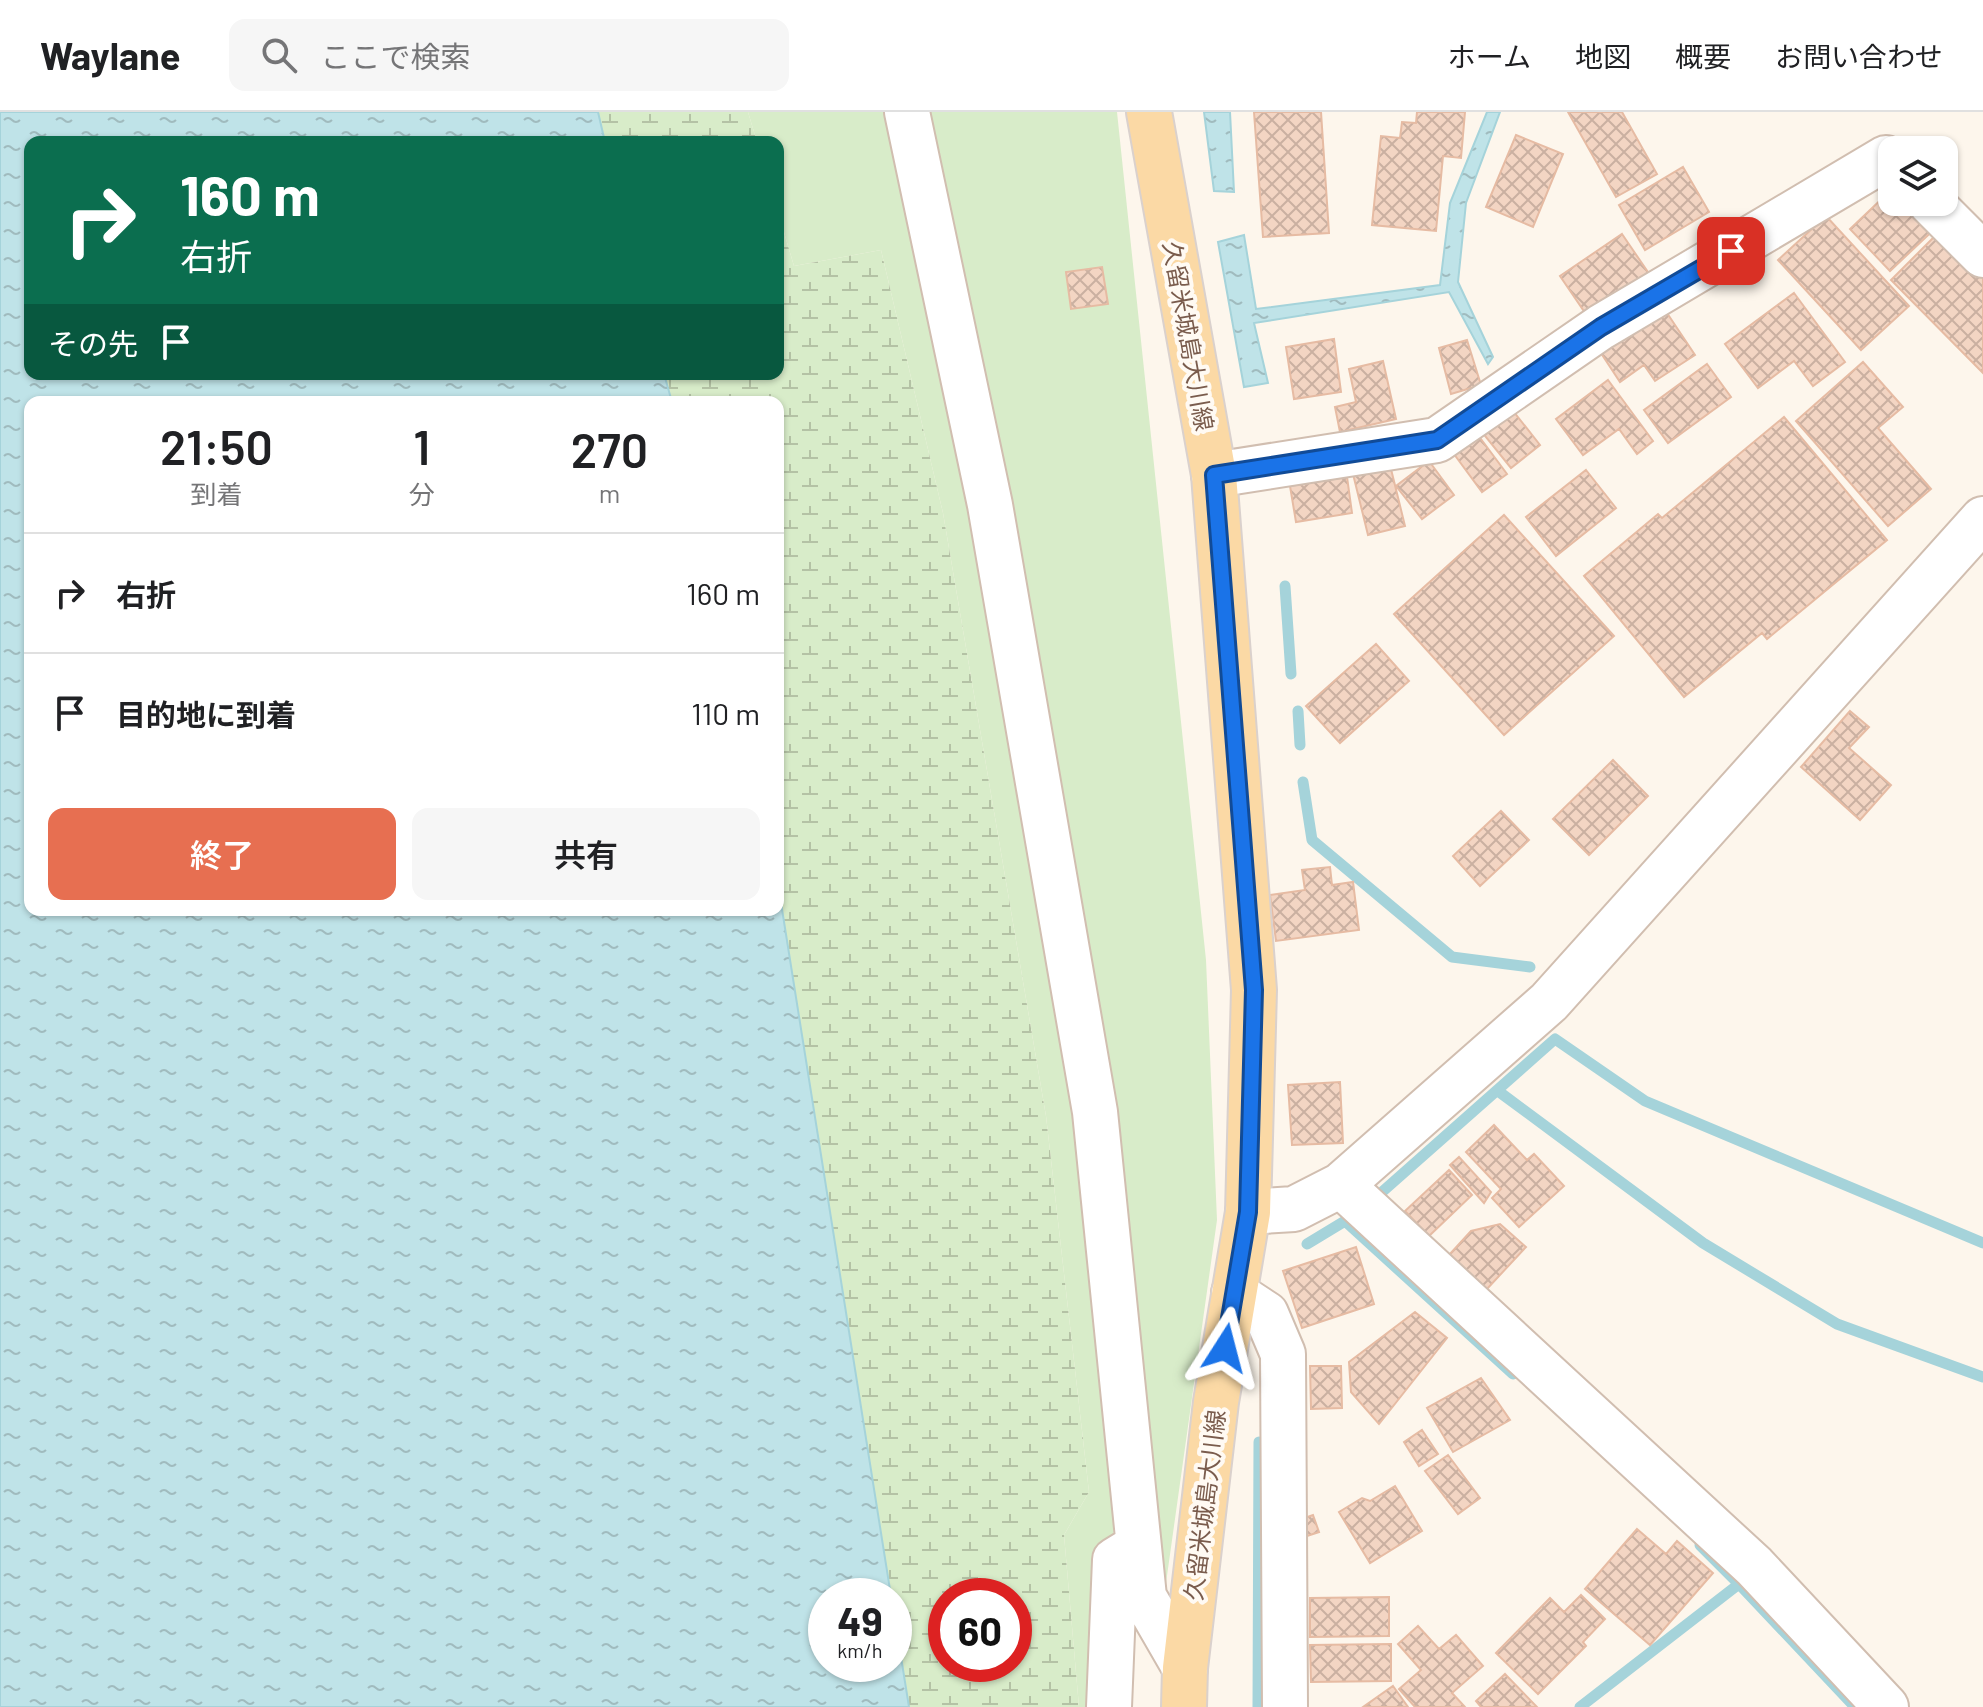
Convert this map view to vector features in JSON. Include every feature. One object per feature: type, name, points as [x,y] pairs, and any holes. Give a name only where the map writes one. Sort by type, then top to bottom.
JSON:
[{"type":"main road","name":"久留米城島大川線","points":[[1149,112],[1214,475],[1254,990],[1248,1212],[1216,1402],[1184,1688]]},
{"type":"street","points":[[907,112],[990,505],[1095,1112],[1144,1597],[1184,1688]]},
{"type":"street","points":[[1214,475],[1437,440],[1601,327],[1878,163]]},
{"type":"street","points":[[1944,216],[1983,255]]},
{"type":"street","points":[[1248,1212],[1294,1209],[1341,1185],[1549,1002],[1983,519]]},
{"type":"street","points":[[1341,1185],[1754,1566],[1886,1707]]},
{"type":"street","points":[[1234,1293],[1266,1314],[1283,1354],[1285,1707]]},
{"type":"street","points":[[1109,1707],[1115,1560],[1139,1545]]},
{"type":"green space","points":[[486,112],[748,112],[755,136],[493,136]]},
{"type":"green space","points":[[748,112],[902,112],[1089,1115],[1121,1486],[1110,1555],[1098,1707],[1079,1707],[1064,1535],[1089,1492],[1046,1116],[943,513],[881,250],[794,266],[784,232],[784,136],[755,136]]},
{"type":"green space","points":[[915,112],[1117,112],[1206,960],[1217,1220],[1165,1590]]},
{"type":"green space","points":[[784,232],[794,266],[881,250],[943,513],[1046,1116],[1089,1492],[1064,1535],[1079,1707],[807,1707],[778,916],[784,916],[784,396],[571,396],[566,380],[784,380]]},
{"type":"water","points":[[0,112],[598,112],[604,136],[24,136],[24,380],[666,380],[670,396],[24,396],[24,916],[783,916],[888,1578],[808,1578],[808,1682],[905,1682],[909,1707],[0,1707]]},
{"type":"water","points":[[1204,112],[1230,112],[1234,192],[1214,191]]},
{"type":"water","points":[[1487,112],[1500,112],[1466,203],[1458,282],[1493,357],[1488,364],[1449,292],[1254,323],[1268,383],[1244,387],[1218,242],[1244,235],[1256,309],[1440,285],[1450,203]]},
{"type":"building","points":[[1254,112],[1321,112],[1329,233],[1263,237]]},
{"type":"building","points":[[1417,112],[1465,112],[1461,158],[1443,156],[1436,231],[1372,225],[1381,136],[1400,138],[1402,122],[1416,123]]},
{"type":"building","points":[[1568,112],[1622,112],[1657,174],[1616,197]]},
{"type":"building","points":[[1516,135],[1563,154],[1533,227],[1486,207]]},
{"type":"building","points":[[1683,167],[1709,212],[1645,250],[1619,205]]},
{"type":"building","points":[[1878,202],[1878,216],[1934,216],[1941,223],[1890,271],[1850,229]]},
{"type":"building","points":[[1826,216],[1909,306],[1861,350],[1778,260]]},
{"type":"building","points":[[1943,228],[1983,268],[1983,373],[1891,280]]},
{"type":"building","points":[[1622,234],[1652,278],[1590,320],[1560,276]]},
{"type":"building","points":[[1102,267],[1108,304],[1071,309],[1066,272]]},
{"type":"building","points":[[1794,293],[1845,362],[1813,386],[1794,361],[1758,388],[1725,344]]},
{"type":"building","points":[[1661,304],[1695,355],[1655,381],[1644,365],[1620,382],[1597,347]]},
{"type":"building","points":[[1334,339],[1341,392],[1294,399],[1286,347]]},
{"type":"building","points":[[1467,340],[1481,385],[1451,394],[1439,348]]},
{"type":"building","points":[[1383,361],[1396,419],[1340,432],[1335,407],[1356,402],[1349,369]]},
{"type":"building","points":[[1863,362],[1903,407],[1878,428],[1931,489],[1888,526],[1796,421]]},
{"type":"building","points":[[1707,364],[1731,397],[1668,443],[1644,410]]},
{"type":"building","points":[[1608,380],[1653,441],[1637,454],[1619,429],[1583,455],[1556,419]]},
{"type":"building","points":[[1510,407],[1540,445],[1511,468],[1481,431]]},
{"type":"building","points":[[1784,417],[1887,540],[1767,639],[1762,633],[1684,697],[1584,576],[1658,514],[1662,518]]},
{"type":"building","points":[[1475,431],[1507,474],[1482,492],[1451,450]]},
{"type":"building","points":[[1429,461],[1454,495],[1422,519],[1396,486]]},
{"type":"building","points":[[1390,465],[1405,526],[1368,535],[1353,474]]},
{"type":"building","points":[[1586,470],[1616,508],[1556,556],[1526,517]]},
{"type":"building","points":[[1347,477],[1352,513],[1296,522],[1290,486]]},
{"type":"building","points":[[1504,515],[1614,636],[1504,735],[1394,614]]},
{"type":"building","points":[[1376,644],[1409,681],[1340,743],[1306,706]]},
{"type":"building","points":[[1850,711],[1869,727],[1849,748],[1891,785],[1860,820],[1801,767]]},
{"type":"building","points":[[1613,760],[1648,796],[1589,855],[1553,819]]},
{"type":"building","points":[[1501,811],[1529,840],[1480,886],[1453,856]]},
{"type":"building","points":[[1330,867],[1332,885],[1353,882],[1359,930],[1276,941],[1270,895],[1305,890],[1302,870]]},
{"type":"building","points":[[1340,1082],[1343,1143],[1292,1145],[1288,1085]]},
{"type":"building","points":[[1494,1125],[1527,1160],[1534,1154],[1564,1186],[1519,1227],[1492,1198],[1501,1189],[1466,1152]]},
{"type":"building","points":[[1459,1157],[1491,1192],[1484,1203],[1450,1165]]},
{"type":"building","points":[[1449,1170],[1472,1195],[1429,1236],[1405,1211]]},
{"type":"building","points":[[1500,1224],[1526,1247],[1486,1290],[1449,1255],[1471,1231]]},
{"type":"building","points":[[1356,1247],[1374,1304],[1302,1328],[1283,1271]]},
{"type":"building","points":[[1415,1312],[1447,1338],[1379,1424],[1351,1392],[1349,1362]]},
{"type":"building","points":[[1310,1366],[1341,1366],[1342,1408],[1311,1409]]},
{"type":"building","points":[[1481,1378],[1510,1420],[1453,1452],[1427,1408]]},
{"type":"building","points":[[1422,1430],[1438,1454],[1419,1466],[1404,1442]]},
{"type":"building","points":[[1448,1455],[1480,1498],[1458,1514],[1425,1471]]},
{"type":"building","points":[[1395,1486],[1422,1531],[1370,1563],[1339,1512],[1362,1498],[1370,1501]]},
{"type":"building","points":[[1313,1515],[1319,1532],[1301,1538],[1296,1521]]},
{"type":"building","points":[[1637,1529],[1666,1554],[1677,1541],[1713,1573],[1650,1645],[1585,1589]]},
{"type":"building","points":[[1581,1595],[1605,1619],[1583,1642],[1586,1646],[1538,1694],[1496,1653],[1550,1598],[1564,1612]]},
{"type":"building","points":[[1389,1597],[1389,1636],[1310,1637],[1310,1598]]},
{"type":"building","points":[[1418,1626],[1439,1649],[1456,1635],[1483,1666],[1452,1693],[1465,1707],[1415,1707],[1399,1689],[1421,1670],[1398,1644]]},
{"type":"building","points":[[1391,1644],[1391,1681],[1311,1682],[1310,1645]]},
{"type":"building","points":[[1505,1674],[1537,1707],[1481,1707],[1476,1701]]},
{"type":"building","points":[[1393,1686],[1408,1707],[1363,1707]]},
{"type":"waterway","points":[[1285,586],[1291,674]]},
{"type":"waterway","points":[[1298,711],[1300,745]]},
{"type":"waterway","points":[[1303,782],[1312,840],[1452,957],[1530,967]]},
{"type":"waterway","points":[[1382,1192],[1555,1039],[1645,1101],[1983,1243]]},
{"type":"waterway","points":[[1498,1091],[1703,1243],[1837,1324],[1983,1377]]},
{"type":"waterway","points":[[1307,1244],[1345,1221],[1513,1374]]},
{"type":"waterway","points":[[1258,1707],[1259,1442]]},
{"type":"waterway","points":[[1700,1545],[1855,1707]]},
{"type":"waterway","points":[[1580,1707],[1739,1584]]},
{"type":"route","points":[[1225,1348],[1248,1212],[1254,990],[1214,475],[1437,440],[1601,327],[1731,251]]}]
